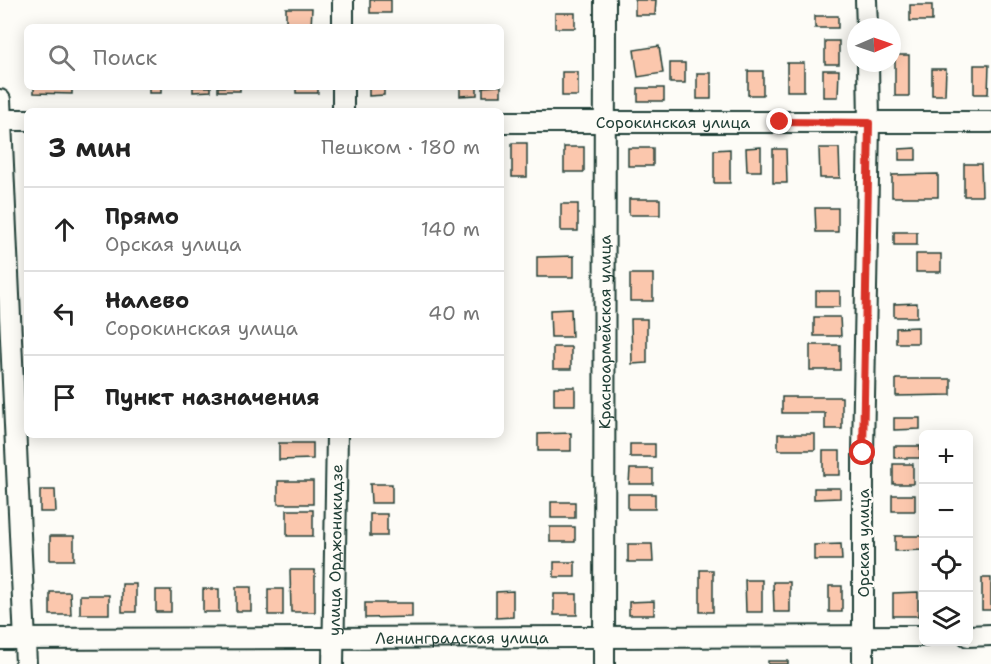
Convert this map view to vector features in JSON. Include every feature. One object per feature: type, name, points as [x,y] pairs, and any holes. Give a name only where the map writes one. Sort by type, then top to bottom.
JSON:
[{"type":"street","points":[[343,0],[343,24]]},
{"type":"street","name":"Красноармейская улица","points":[[604,664],[605,0]]},
{"type":"street","points":[[866,0],[867,18]]},
{"type":"street","name":"Орская улица","points":[[863,664],[863,453],[868,72]]},
{"type":"street","points":[[343,90],[344,108]]},
{"type":"street","points":[[0,100],[26,664]]},
{"type":"street","points":[[0,120],[24,120]]},
{"type":"street","name":"Сорокинская улица","points":[[504,122],[991,122]]},
{"type":"street","name":"улица Орджоникидзе","points":[[333,664],[337,438]]},
{"type":"street","points":[[973,636],[991,635]]},
{"type":"street","name":"Ленинградская улица","points":[[0,639],[919,636]]},
{"type":"building","points":[[370,0],[391,0],[391,13],[370,13]]},
{"type":"building","points":[[635,0],[656,0],[655,15],[635,15]]},
{"type":"building","points":[[910,5],[932,5],[932,21],[910,21]]},
{"type":"building","points":[[286,8],[312,8],[311,24],[286,24]]},
{"type":"building","points":[[555,13],[575,13],[575,28],[555,28]]},
{"type":"building","points":[[815,16],[838,16],[838,28],[815,28]]},
{"type":"building","points":[[825,41],[839,41],[839,64],[825,64]]},
{"type":"building","points":[[659,46],[663,73],[638,77],[634,50]]},
{"type":"building","points":[[901,55],[909,55],[909,96],[895,96],[895,72],[901,72]]},
{"type":"building","points":[[670,63],[685,63],[685,83],[670,83]]},
{"type":"building","points":[[787,63],[804,63],[804,91],[787,91]]},
{"type":"building","points":[[974,65],[989,65],[988,94],[974,94]]},
{"type":"building","points":[[932,69],[946,69],[945,95],[932,95]]},
{"type":"building","points":[[823,70],[839,70],[838,97],[823,97]]},
{"type":"building","points":[[748,71],[763,71],[763,95],[748,95]]},
{"type":"building","points":[[562,72],[578,72],[578,96],[562,96]]},
{"type":"building","points":[[697,73],[711,73],[711,99],[697,99]]},
{"type":"building","points":[[638,88],[664,88],[664,101],[638,101]]},
{"type":"building","points":[[34,90],[72,90],[72,94],[34,93]]},
{"type":"building","points":[[149,90],[161,90],[161,93],[149,93]]},
{"type":"building","points":[[193,90],[211,90],[211,91],[193,92]]},
{"type":"building","points":[[296,90],[318,90],[318,93],[296,93]]},
{"type":"building","points":[[369,90],[384,90],[384,95],[369,96]]},
{"type":"building","points":[[460,90],[477,90],[477,95],[460,96]]},
{"type":"building","points":[[483,90],[501,90],[501,96],[483,96]]},
{"type":"building","points":[[512,143],[527,143],[527,177],[512,177]]},
{"type":"building","points":[[564,147],[584,147],[584,172],[564,172]]},
{"type":"building","points":[[761,147],[761,171],[747,171],[746,148]]},
{"type":"building","points":[[628,148],[653,148],[653,166],[628,166]]},
{"type":"building","points":[[819,148],[839,148],[840,178],[820,178]]},
{"type":"building","points":[[916,148],[916,160],[899,160],[899,149]]},
{"type":"building","points":[[730,149],[730,183],[714,183],[714,150]]},
{"type":"building","points":[[773,149],[786,149],[787,183],[773,183]]},
{"type":"building","points":[[964,164],[981,164],[982,196],[964,196]]},
{"type":"building","points":[[938,174],[938,197],[892,197],[892,175]]},
{"type":"building","points":[[629,199],[660,199],[660,215],[629,215]]},
{"type":"building","points":[[561,204],[578,204],[578,231],[561,231]]},
{"type":"building","points":[[815,208],[838,208],[838,232],[816,232]]},
{"type":"building","points":[[894,232],[917,232],[917,245],[894,245]]},
{"type":"building","points":[[916,254],[941,254],[941,272],[916,272]]},
{"type":"building","points":[[574,256],[574,277],[537,277],[537,257]]},
{"type":"building","points":[[630,274],[653,274],[653,301],[630,301]]},
{"type":"building","points":[[816,291],[840,291],[840,307],[816,307]]},
{"type":"building","points":[[917,303],[917,317],[894,317],[894,304]]},
{"type":"building","points":[[571,309],[572,337],[551,337],[550,310]]},
{"type":"building","points":[[814,317],[840,317],[841,336],[814,336]]},
{"type":"building","points":[[631,319],[647,319],[647,363],[632,364]]},
{"type":"building","points":[[918,327],[918,343],[896,343],[896,328]]},
{"type":"building","points":[[810,345],[840,345],[840,370],[810,370]]},
{"type":"building","points":[[553,347],[571,347],[571,369],[553,369]]},
{"type":"building","points":[[896,379],[951,379],[951,395],[896,396]]},
{"type":"building","points":[[554,387],[575,387],[575,405],[554,405]]},
{"type":"building","points":[[782,397],[842,397],[842,429],[825,429],[825,413],[782,413]]},
{"type":"building","points":[[894,418],[920,418],[920,429],[894,430]]},
{"type":"building","points":[[571,433],[571,451],[538,451],[538,434]]},
{"type":"building","points":[[778,434],[815,434],[815,450],[778,450]]},
{"type":"building","points":[[279,443],[313,443],[313,459],[279,460]]},
{"type":"building","points":[[630,444],[655,444],[655,457],[630,457]]},
{"type":"building","points":[[894,446],[919,446],[919,458],[894,458]]},
{"type":"building","points":[[823,451],[840,451],[840,475],[823,475]]},
{"type":"building","points":[[893,464],[913,464],[913,484],[893,484]]},
{"type":"building","points":[[630,469],[653,469],[653,484],[629,484]]},
{"type":"building","points":[[278,481],[313,481],[313,504],[278,504]]},
{"type":"building","points":[[370,484],[392,484],[392,503],[371,503]]},
{"type":"building","points":[[814,488],[840,488],[840,498],[814,499]]},
{"type":"building","points":[[40,490],[55,490],[56,512],[40,512]]},
{"type":"building","points":[[628,494],[655,494],[655,509],[628,509]]},
{"type":"building","points":[[892,495],[915,495],[915,511],[892,511]]},
{"type":"building","points":[[551,502],[575,502],[575,518],[551,518]]},
{"type":"building","points":[[287,510],[313,510],[313,536],[287,536]]},
{"type":"building","points":[[370,514],[387,514],[387,536],[370,536]]},
{"type":"building","points":[[550,527],[575,527],[575,542],[550,542]]},
{"type":"building","points":[[50,536],[74,536],[74,560],[50,560]]},
{"type":"building","points":[[895,536],[919,536],[919,550],[895,551]]},
{"type":"building","points":[[628,544],[652,544],[653,562],[628,562]]},
{"type":"building","points":[[841,544],[842,560],[814,560],[814,545]]},
{"type":"building","points":[[554,562],[575,562],[575,577],[554,577]]},
{"type":"building","points":[[290,570],[315,570],[315,612],[291,612]]},
{"type":"building","points":[[700,570],[713,570],[713,612],[700,612]]},
{"type":"building","points":[[982,578],[991,578],[991,610],[982,610]]},
{"type":"building","points":[[745,580],[762,580],[762,612],[746,612]]},
{"type":"building","points":[[773,582],[790,582],[790,612],[774,612]]},
{"type":"building","points":[[122,584],[136,584],[136,612],[122,612]]},
{"type":"building","points":[[829,586],[842,586],[842,612],[829,612]]},
{"type":"building","points":[[236,587],[251,587],[251,611],[236,611]]},
{"type":"building","points":[[203,589],[219,589],[219,612],[203,612]]},
{"type":"building","points":[[268,589],[283,589],[283,615],[268,615]]},
{"type":"building","points":[[156,590],[171,590],[171,612],[156,612]]},
{"type":"building","points":[[513,591],[513,617],[496,618],[496,592]]},
{"type":"building","points":[[50,592],[70,592],[71,615],[50,615]]},
{"type":"building","points":[[918,592],[918,616],[893,616],[893,593]]},
{"type":"building","points":[[554,594],[577,594],[577,615],[554,615]]},
{"type":"building","points":[[80,595],[109,595],[109,614],[80,614]]},
{"type":"building","points":[[654,601],[654,615],[629,615],[629,602]]},
{"type":"building","points":[[365,603],[412,603],[412,617],[365,618]]},
{"type":"building","points":[[768,661],[788,661],[788,664],[768,664]]},
{"type":"route","points":[[780,122],[869,123],[863,453]]}]
